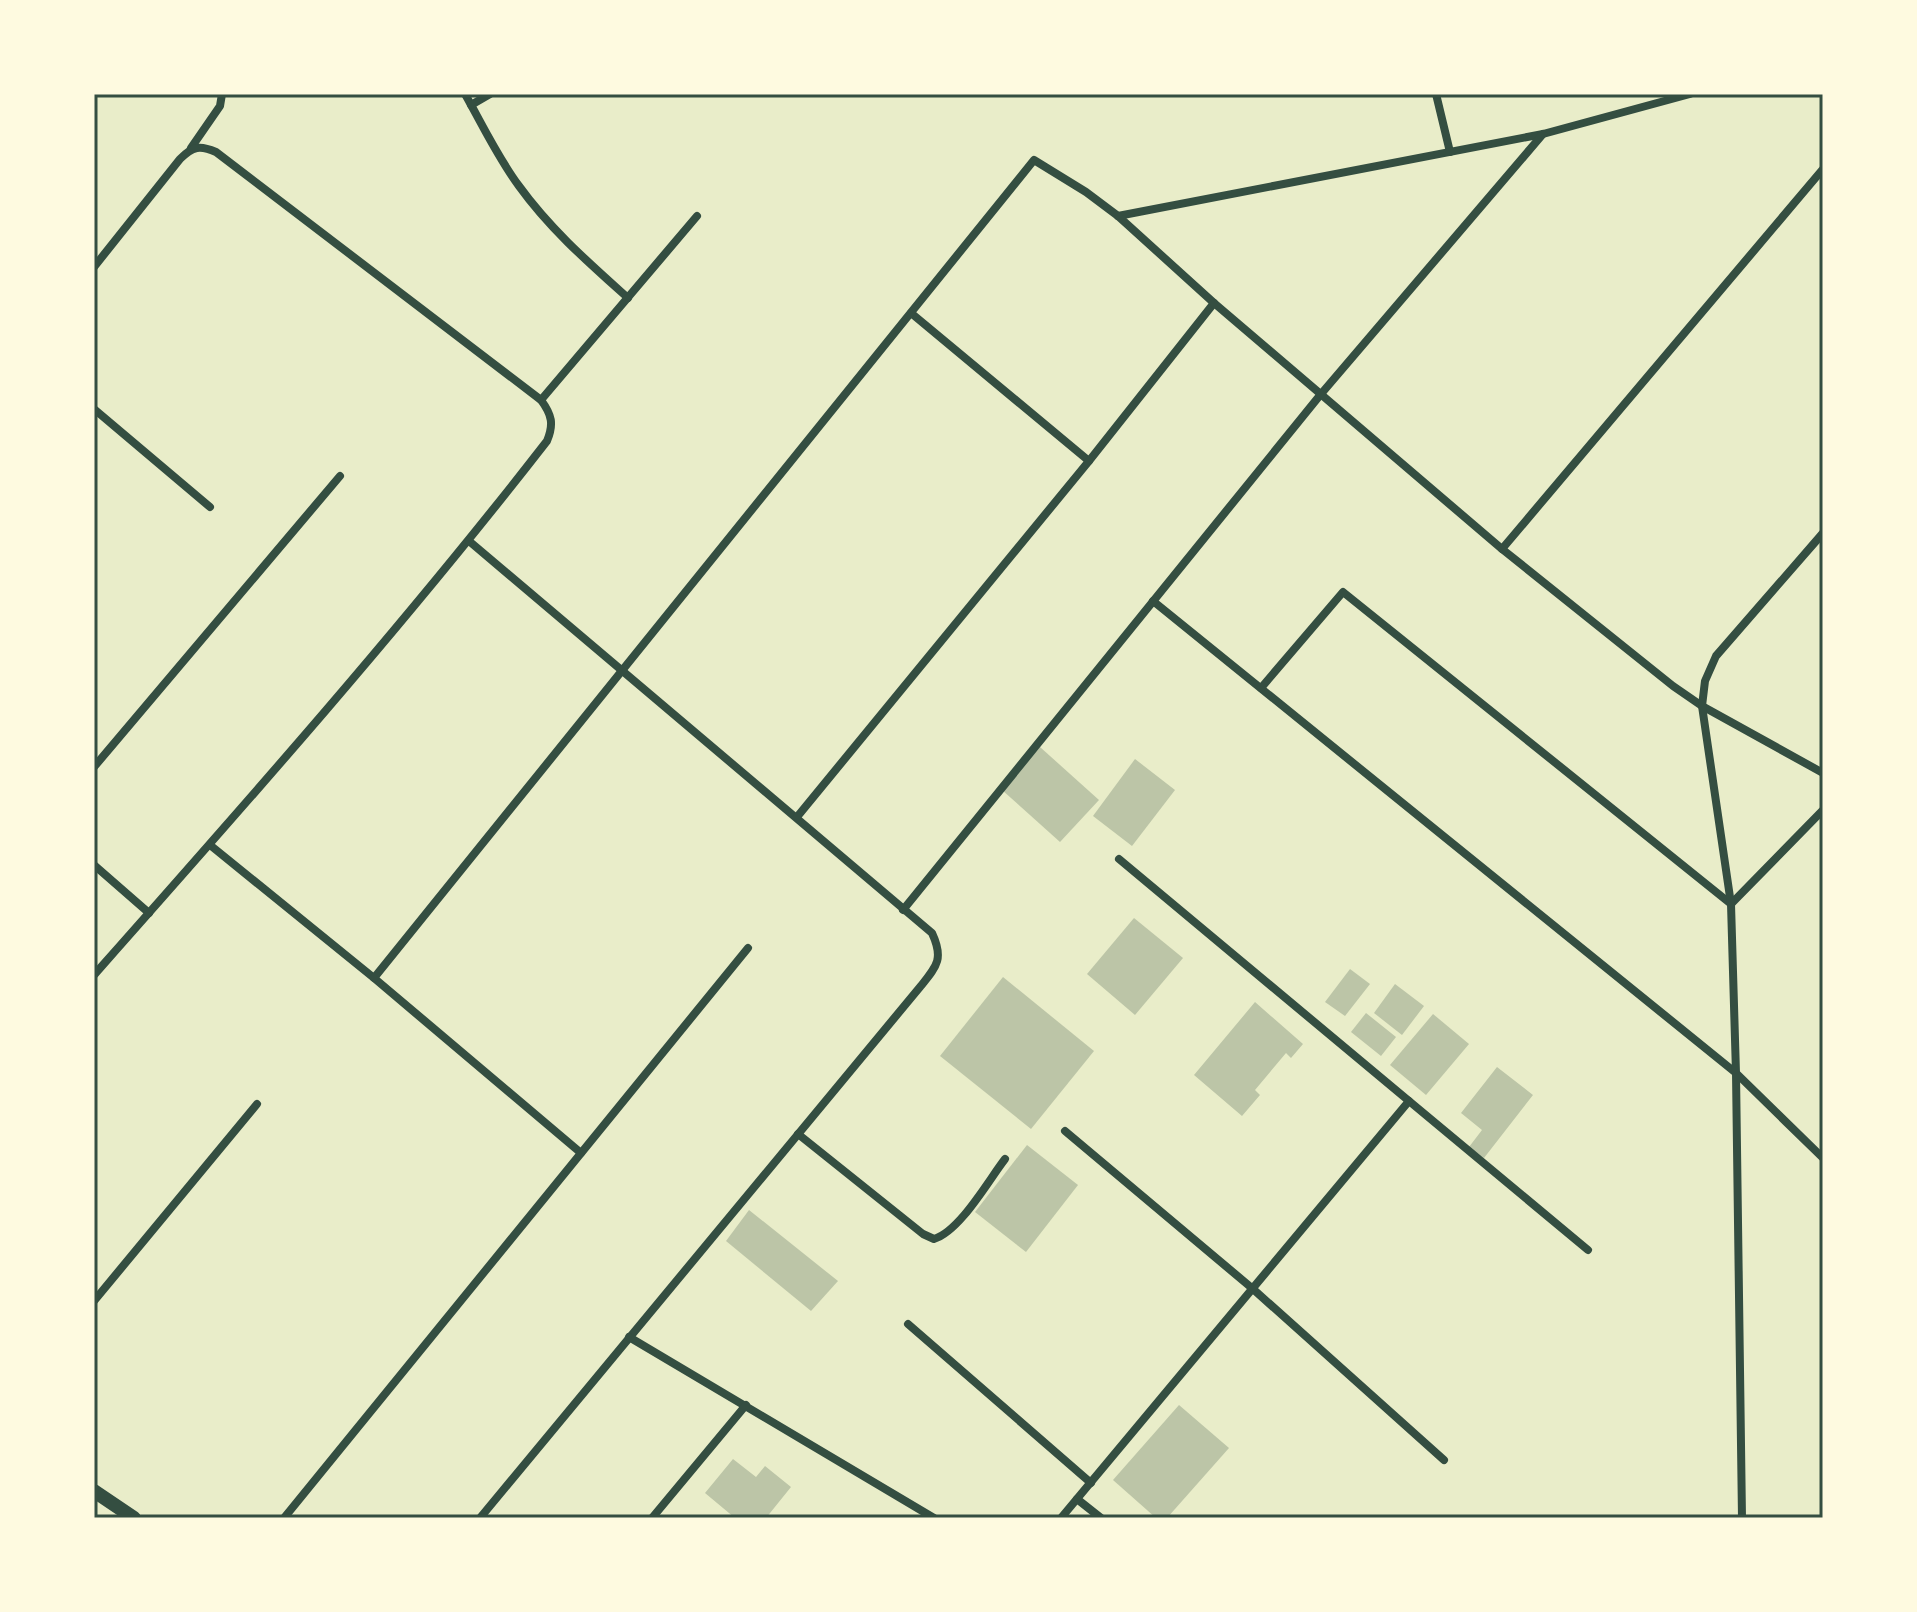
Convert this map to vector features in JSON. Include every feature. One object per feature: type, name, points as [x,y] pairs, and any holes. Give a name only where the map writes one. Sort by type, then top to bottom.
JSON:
[{"type":"street","points":[[94,266],[191,148],[220,106],[222,94]]},
{"type":"street","points":[[465,94],[524,193],[556,232],[628,298]]},
{"type":"street","points":[[471,105],[490,94]]},
{"type":"street","points":[[1436,94],[1450,152]]},
{"type":"street","points":[[1118,216],[1543,134],[1690,94]]},
{"type":"street","points":[[903,910],[1321,394],[1543,134]]},
{"type":"street","points":[[94,975],[210,845],[469,541],[547,441],[552,427],[550,412],[541,400],[216,152],[203,147],[191,148]]},
{"type":"street","points":[[374,978],[1034,160],[1118,216],[1214,303],[1502,549],[1702,706],[1823,773]]},
{"type":"street","points":[[1502,549],[1823,169]]},
{"type":"street","points":[[541,400],[697,216]]},
{"type":"street","points":[[797,817],[1089,461],[1214,303]]},
{"type":"street","points":[[911,313],[1089,461]]},
{"type":"street","points":[[94,409],[210,507]]},
{"type":"street","points":[[94,767],[340,476]]},
{"type":"street","points":[[1742,1518],[1731,904],[1702,706],[1705,681],[1716,656],[1823,533]]},
{"type":"street","points":[[469,541],[932,933],[940,950],[935,968],[480,1518]]},
{"type":"street","points":[[1261,688],[1343,592],[1731,904]]},
{"type":"street","points":[[1153,601],[1736,1073],[1823,1158]]},
{"type":"street","points":[[1731,904],[1823,810]]},
{"type":"street","points":[[210,845],[374,978],[581,1153]]},
{"type":"street","points":[[1119,859],[1588,1250]]},
{"type":"street","points":[[94,865],[149,913]]},
{"type":"street","points":[[284,1518],[748,948]]},
{"type":"street","points":[[1061,1518],[1409,1101]]},
{"type":"street","points":[[94,1301],[257,1104]]},
{"type":"street","points":[[1065,1131],[1253,1289],[1444,1460]]},
{"type":"street","points":[[798,1134],[923,1234],[934,1239],[955,1226],[1005,1159]]},
{"type":"street","points":[[908,1324],[1091,1483]]},
{"type":"street","points":[[629,1337],[934,1518]]},
{"type":"street","points":[[652,1518],[746,1405]]},
{"type":"street","points":[[94,1491],[134,1518]]},
{"type":"street","points":[[1077,1499],[1101,1518]]},
{"type":"building","points":[[1040,747],[1099,800],[1060,842],[1002,790]]},
{"type":"building","points":[[1135,759],[1175,790],[1132,846],[1093,816]]},
{"type":"building","points":[[1134,918],[1183,958],[1135,1015],[1087,974]]},
{"type":"building","points":[[1350,969],[1370,984],[1345,1016],[1325,1002]]},
{"type":"building","points":[[1003,977],[1094,1051],[1031,1129],[940,1056]]},
{"type":"building","points":[[1395,984],[1424,1006],[1402,1035],[1374,1013]]},
{"type":"building","points":[[1255,1002],[1303,1044],[1291,1058],[1286,1053],[1255,1090],[1260,1095],[1242,1116],[1194,1075]]},
{"type":"building","points":[[1366,1013],[1396,1037],[1381,1056],[1351,1032]]},
{"type":"building","points":[[1433,1014],[1469,1044],[1426,1095],[1390,1065]]},
{"type":"building","points":[[1497,1067],[1533,1095],[1484,1158],[1469,1147],[1482,1130],[1461,1113]]},
{"type":"building","points":[[1027,1145],[1078,1185],[1026,1252],[975,1212]]},
{"type":"building","points":[[749,1210],[838,1281],[811,1311],[726,1241]]},
{"type":"building","points":[[1179,1405],[1229,1448],[1167,1518],[1156,1518],[1113,1480]]},
{"type":"building","points":[[733,1459],[756,1477],[765,1466],[791,1487],[766,1518],[735,1518],[705,1493]]}]
